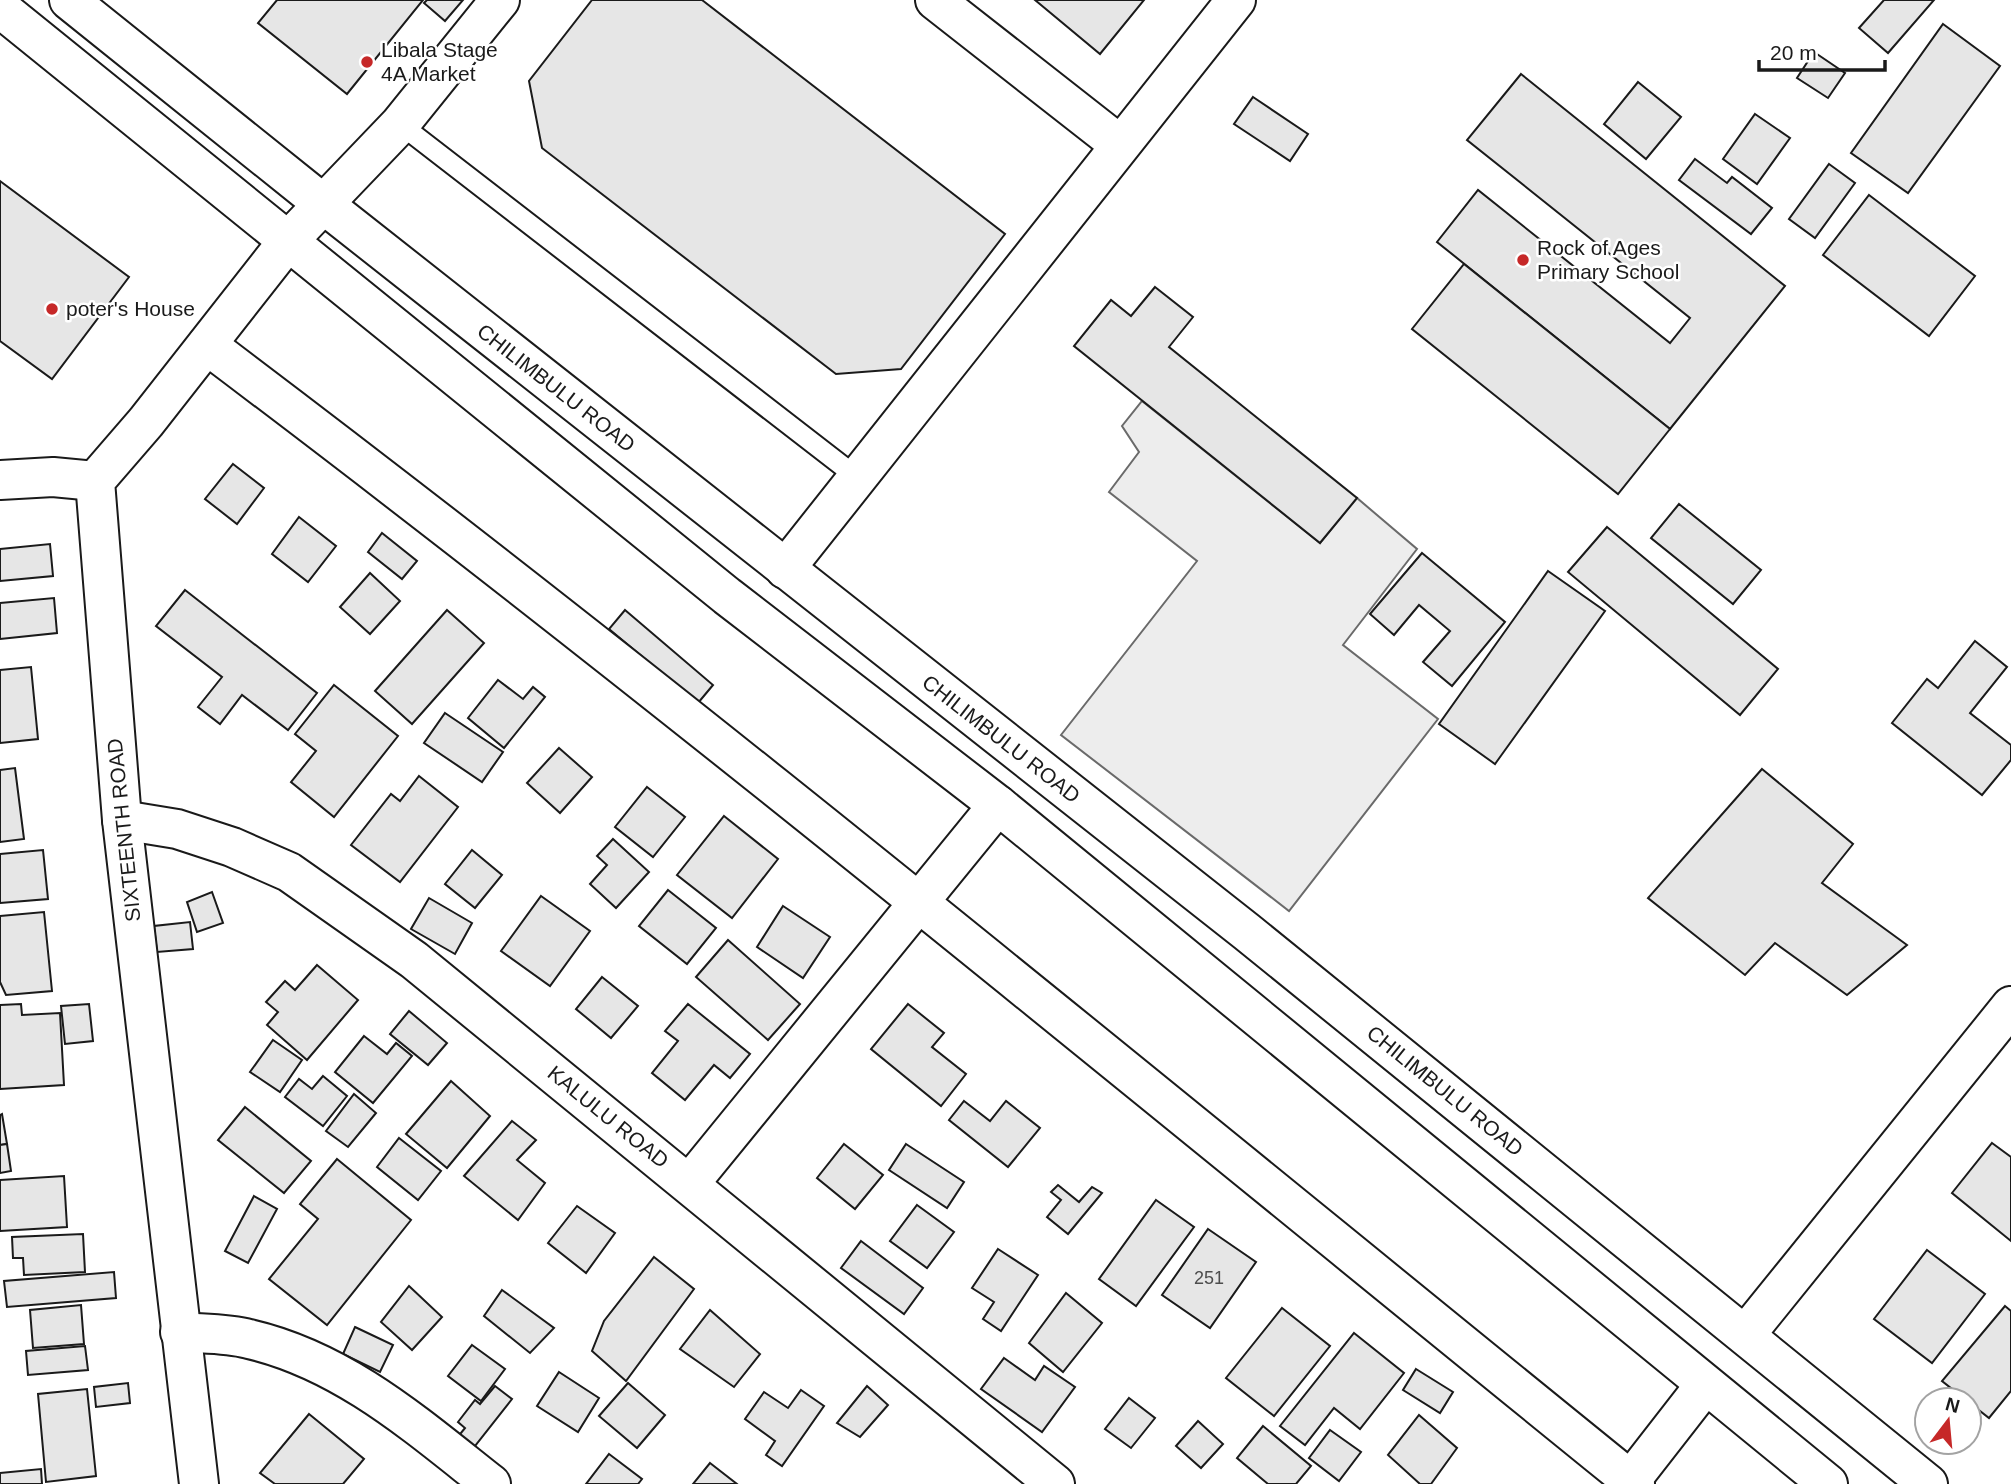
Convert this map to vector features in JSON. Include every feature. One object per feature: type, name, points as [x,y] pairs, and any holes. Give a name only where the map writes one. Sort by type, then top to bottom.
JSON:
[{"type":"street","name":"CHILIMBULU ROAD","points":[[69,0],[322,203],[1247,932],[1928,1484]]},
{"type":"street","points":[[0,481],[53,477],[95,481],[288,241],[400,124],[500,0]]},
{"type":"street","points":[[935,0],[1120,145]]},
{"type":"street","points":[[785,569],[1236,0]]},
{"type":"street","points":[[0,8],[727,596],[998,805],[1828,1484]]},
{"type":"street","points":[[207,345],[402,493],[917,902],[1632,1483],[1705,1385]]},
{"type":"street","name":"SIXTEENTH ROAD","points":[[95,481],[122,820],[199,1484]]},
{"type":"street","points":[[690,1183],[998,805]]},
{"type":"street","name":"KALULU ROAD","points":[[122,820],[177,829],[232,847],[289,872],[414,960],[1055,1484]]},
{"type":"street","points":[[1746,1334],[2006,1021]]},
{"type":"street","points":[[180,1332],[247,1338],[298,1353],[337,1371],[393,1406],[491,1484]]},
{"type":"lane","points":[[400,124],[858,478]]},
{"type":"shaded area","points":[[1142,401],[1320,543],[1357,498],[1417,549],[1343,645],[1438,719],[1289,911],[1061,735],[1197,561],[1109,492],[1139,452],[1122,426]]},
{"type":"building","points":[[277,0],[423,0],[347,94],[258,23]]},
{"type":"building","points":[[427,0],[463,0],[445,21],[424,3]]},
{"type":"building","points":[[592,0],[702,0],[1005,234],[901,369],[836,374],[542,148],[529,81]]},
{"type":"building","points":[[1035,0],[1144,0],[1100,54]]},
{"type":"building","points":[[1884,0],[1934,0],[1888,53],[1859,28]]},
{"type":"building","points":[[1943,24],[2000,66],[1908,193],[1851,153]]},
{"type":"building","points":[[1814,52],[1845,73],[1828,98],[1797,78]]},
{"type":"building","points":[[1521,74],[1785,286],[1670,429],[1437,242],[1478,190],[1670,343],[1690,318],[1467,140]]},
{"type":"building","points":[[1638,82],[1681,117],[1646,159],[1604,124]]},
{"type":"building","points":[[1253,97],[1308,134],[1290,161],[1234,124]]},
{"type":"building","points":[[1755,114],[1790,138],[1757,184],[1723,159]]},
{"type":"building","points":[[1695,159],[1727,183],[1732,177],[1772,208],[1751,234],[1679,180]]},
{"type":"building","points":[[1829,164],[1855,183],[1815,238],[1789,219]]},
{"type":"building","name":"poter's House","points":[[0,181],[129,277],[52,379],[0,341]]},
{"type":"building","points":[[1869,195],[1975,276],[1929,336],[1823,255]]},
{"type":"building","points":[[1464,264],[1670,429],[1618,494],[1412,329]]},
{"type":"building","points":[[1155,287],[1193,317],[1169,347],[1357,498],[1320,543],[1074,346],[1111,300],[1131,316]]},
{"type":"building","points":[[233,464],[264,488],[237,524],[205,499]]},
{"type":"building","points":[[1679,504],[1761,570],[1733,604],[1651,538]]},
{"type":"building","points":[[299,517],[336,546],[308,582],[272,554]]},
{"type":"building","points":[[1607,527],[1778,669],[1740,715],[1568,572]]},
{"type":"building","points":[[382,533],[417,561],[402,579],[368,552]]},
{"type":"building","points":[[50,544],[53,576],[0,581],[0,549]]},
{"type":"building","points":[[1422,553],[1505,622],[1452,686],[1423,662],[1450,631],[1419,605],[1394,635],[1370,614]]},
{"type":"building","points":[[1548,571],[1605,611],[1495,764],[1439,724]]},
{"type":"building","points":[[370,573],[400,601],[370,634],[340,607]]},
{"type":"building","points":[[185,590],[317,693],[288,730],[242,695],[220,724],[198,707],[222,677],[156,626]]},
{"type":"building","points":[[54,598],[57,633],[0,639],[0,603]]},
{"type":"building","points":[[447,610],[484,643],[412,724],[375,691]]},
{"type":"building","points":[[625,610],[713,685],[698,703],[609,629]]},
{"type":"building","points":[[1975,641],[2007,667],[1970,713],[2011,745],[2011,760],[1982,795],[1892,723],[1927,679],[1938,688]]},
{"type":"building","points":[[31,667],[38,739],[0,743],[0,670]]},
{"type":"building","points":[[498,680],[523,699],[533,687],[545,697],[504,748],[468,718]]},
{"type":"building","points":[[334,685],[398,736],[334,817],[291,782],[316,751],[295,734]]},
{"type":"building","points":[[445,713],[503,752],[482,782],[424,743]]},
{"type":"building","points":[[559,748],[592,777],[560,813],[527,783]]},
{"type":"building","points":[[15,768],[24,839],[0,842],[0,770]]},
{"type":"building","points":[[1762,769],[1853,844],[1822,883],[1907,945],[1847,995],[1775,943],[1745,975],[1648,898]]},
{"type":"building","points":[[419,776],[458,807],[400,882],[351,845],[391,794],[400,801]]},
{"type":"building","points":[[647,787],[685,817],[653,857],[615,827]]},
{"type":"building","points":[[724,816],[778,859],[732,918],[677,875]]},
{"type":"building","points":[[613,839],[649,872],[616,908],[590,884],[607,865],[597,856]]},
{"type":"building","points":[[43,850],[48,899],[0,903],[0,854]]},
{"type":"building","points":[[472,850],[502,875],[475,908],[445,884]]},
{"type":"building","points":[[668,890],[716,928],[687,964],[639,926]]},
{"type":"building","points":[[212,892],[223,923],[197,932],[187,902]]},
{"type":"building","points":[[541,896],[590,931],[550,986],[501,951]]},
{"type":"building","points":[[429,898],[472,923],[455,954],[411,929]]},
{"type":"building","points":[[783,906],[830,937],[803,978],[757,947]]},
{"type":"building","points":[[44,912],[52,991],[6,995],[0,982],[0,916]]},
{"type":"building","points":[[190,922],[193,949],[157,952],[154,926]]},
{"type":"building","points":[[728,940],[800,1004],[768,1040],[696,977]]},
{"type":"building","points":[[317,965],[358,1000],[307,1060],[267,1025],[278,1012],[266,1002],[285,981],[295,990]]},
{"type":"building","points":[[602,977],[638,1006],[611,1038],[576,1009]]},
{"type":"building","points":[[21,1004],[22,1015],[60,1013],[64,1085],[0,1089],[0,1005]]},
{"type":"building","points":[[89,1004],[93,1041],[65,1044],[61,1006]]},
{"type":"building","points":[[688,1004],[750,1054],[730,1078],[714,1065],[685,1100],[652,1073],[678,1041],[665,1031]]},
{"type":"building","points":[[908,1004],[944,1033],[932,1047],[966,1074],[941,1106],[871,1049]]},
{"type":"building","points":[[409,1011],[447,1043],[428,1065],[390,1034]]},
{"type":"building","points":[[364,1036],[387,1054],[396,1043],[412,1056],[373,1103],[335,1072]]},
{"type":"building","points":[[273,1040],[302,1060],[280,1092],[250,1072]]},
{"type":"building","points":[[323,1076],[347,1096],[323,1126],[285,1097],[299,1079],[312,1089]]},
{"type":"building","points":[[451,1081],[490,1116],[447,1168],[406,1134]]},
{"type":"building","points":[[354,1094],[376,1113],[348,1147],[326,1131]]},
{"type":"building","points":[[964,1101],[990,1121],[1006,1101],[1040,1128],[1008,1167],[949,1120]]},
{"type":"building","points":[[245,1107],[311,1161],[284,1193],[218,1140]]},
{"type":"building","points":[[2,1114],[7,1144],[0,1145],[0,1115]]},
{"type":"building","points":[[512,1121],[536,1140],[517,1160],[545,1183],[518,1220],[464,1176]]},
{"type":"building","points":[[399,1138],[441,1171],[418,1200],[377,1167]]},
{"type":"building","points":[[1992,1143],[2011,1157],[2011,1241],[1952,1193]]},
{"type":"building","points":[[7,1144],[11,1171],[0,1173],[0,1145]]},
{"type":"building","points":[[844,1144],[883,1175],[855,1209],[817,1178]]},
{"type":"building","points":[[906,1144],[964,1182],[947,1208],[889,1170]]},
{"type":"building","points":[[337,1159],[411,1220],[327,1325],[269,1279],[318,1219],[300,1204]]},
{"type":"building","points":[[64,1176],[67,1227],[0,1231],[0,1180]]},
{"type":"building","points":[[1058,1185],[1079,1202],[1092,1187],[1102,1193],[1068,1234],[1047,1217],[1061,1200],[1051,1192]]},
{"type":"building","points":[[254,1196],[277,1209],[248,1263],[225,1251]]},
{"type":"building","points":[[1156,1200],[1194,1227],[1136,1306],[1099,1279]]},
{"type":"building","points":[[917,1205],[954,1232],[927,1268],[890,1241]]},
{"type":"building","points":[[577,1206],[615,1233],[586,1273],[548,1243]]},
{"type":"building","points":[[1208,1229],[1256,1262],[1210,1328],[1162,1295]]},
{"type":"building","points":[[83,1234],[85,1272],[24,1275],[23,1258],[13,1258],[12,1237]]},
{"type":"building","points":[[861,1241],[923,1288],[904,1314],[841,1268]]},
{"type":"building","points":[[998,1249],[1038,1275],[1001,1331],[983,1319],[994,1302],[972,1288]]},
{"type":"building","points":[[1927,1250],[1985,1294],[1932,1363],[1874,1319]]},
{"type":"building","points":[[654,1257],[694,1289],[626,1381],[592,1351],[604,1321]]},
{"type":"building","points":[[114,1272],[116,1298],[7,1307],[4,1281]]},
{"type":"building","points":[[409,1286],[442,1317],[412,1350],[381,1322]]},
{"type":"building","points":[[502,1290],[554,1328],[530,1353],[484,1316]]},
{"type":"building","points":[[1066,1293],[1102,1323],[1063,1372],[1029,1343]]},
{"type":"building","points":[[81,1305],[84,1344],[33,1348],[30,1310]]},
{"type":"building","points":[[2005,1306],[2011,1311],[2011,1391],[1989,1418],[1983,1413],[1983,1386],[1948,1386],[1942,1381]]},
{"type":"building","points":[[1282,1308],[1330,1346],[1274,1416],[1226,1378]]},
{"type":"building","points":[[710,1310],[760,1354],[734,1387],[680,1349]]},
{"type":"building","points":[[355,1327],[393,1345],[380,1372],[343,1354]]},
{"type":"building","points":[[1354,1333],[1404,1373],[1360,1429],[1334,1408],[1305,1445],[1280,1426]]},
{"type":"building","points":[[472,1345],[505,1369],[481,1401],[448,1376]]},
{"type":"building","points":[[85,1346],[88,1370],[28,1375],[26,1351]]},
{"type":"building","points":[[1004,1358],[1035,1380],[1044,1366],[1075,1387],[1042,1432],[981,1389]]},
{"type":"building","points":[[1416,1369],[1453,1392],[1440,1413],[1403,1390]]},
{"type":"building","points":[[559,1372],[599,1398],[578,1432],[537,1406]]},
{"type":"building","points":[[128,1383],[130,1403],[96,1407],[94,1387]]},
{"type":"building","points":[[628,1383],[665,1415],[637,1448],[599,1416]]},
{"type":"building","points":[[495,1386],[512,1399],[471,1451],[456,1439],[465,1428],[458,1422],[475,1400],[480,1404]]},
{"type":"building","points":[[867,1386],[888,1405],[860,1437],[837,1423]]},
{"type":"building","points":[[87,1389],[96,1476],[46,1482],[38,1394]]},
{"type":"building","points":[[801,1390],[824,1406],[782,1466],[766,1455],[775,1441],[745,1419],[764,1392],[788,1408]]},
{"type":"building","points":[[1129,1398],[1155,1418],[1131,1448],[1105,1429]]},
{"type":"building","points":[[309,1414],[364,1459],[343,1484],[275,1484],[260,1473]]},
{"type":"building","points":[[1419,1415],[1457,1448],[1431,1484],[1420,1484],[1388,1455]]},
{"type":"building","points":[[1198,1421],[1223,1444],[1201,1468],[1176,1446]]},
{"type":"building","points":[[1263,1426],[1311,1466],[1296,1484],[1268,1484],[1237,1458]]},
{"type":"building","points":[[1330,1430],[1361,1452],[1339,1481],[1309,1458]]},
{"type":"building","points":[[609,1454],[642,1479],[638,1484],[586,1484]]},
{"type":"building","points":[[710,1463],[737,1484],[693,1484]]},
{"type":"building","points":[[41,1469],[42,1484],[0,1484],[0,1473]]},
{"type":"place","name":"Libala Stage 4A Market","points":[[367,62]]},
{"type":"place","name":"Rock of Ages Primary School","points":[[1523,260]]},
{"type":"place","name":"poter's House","points":[[52,309]]}]
